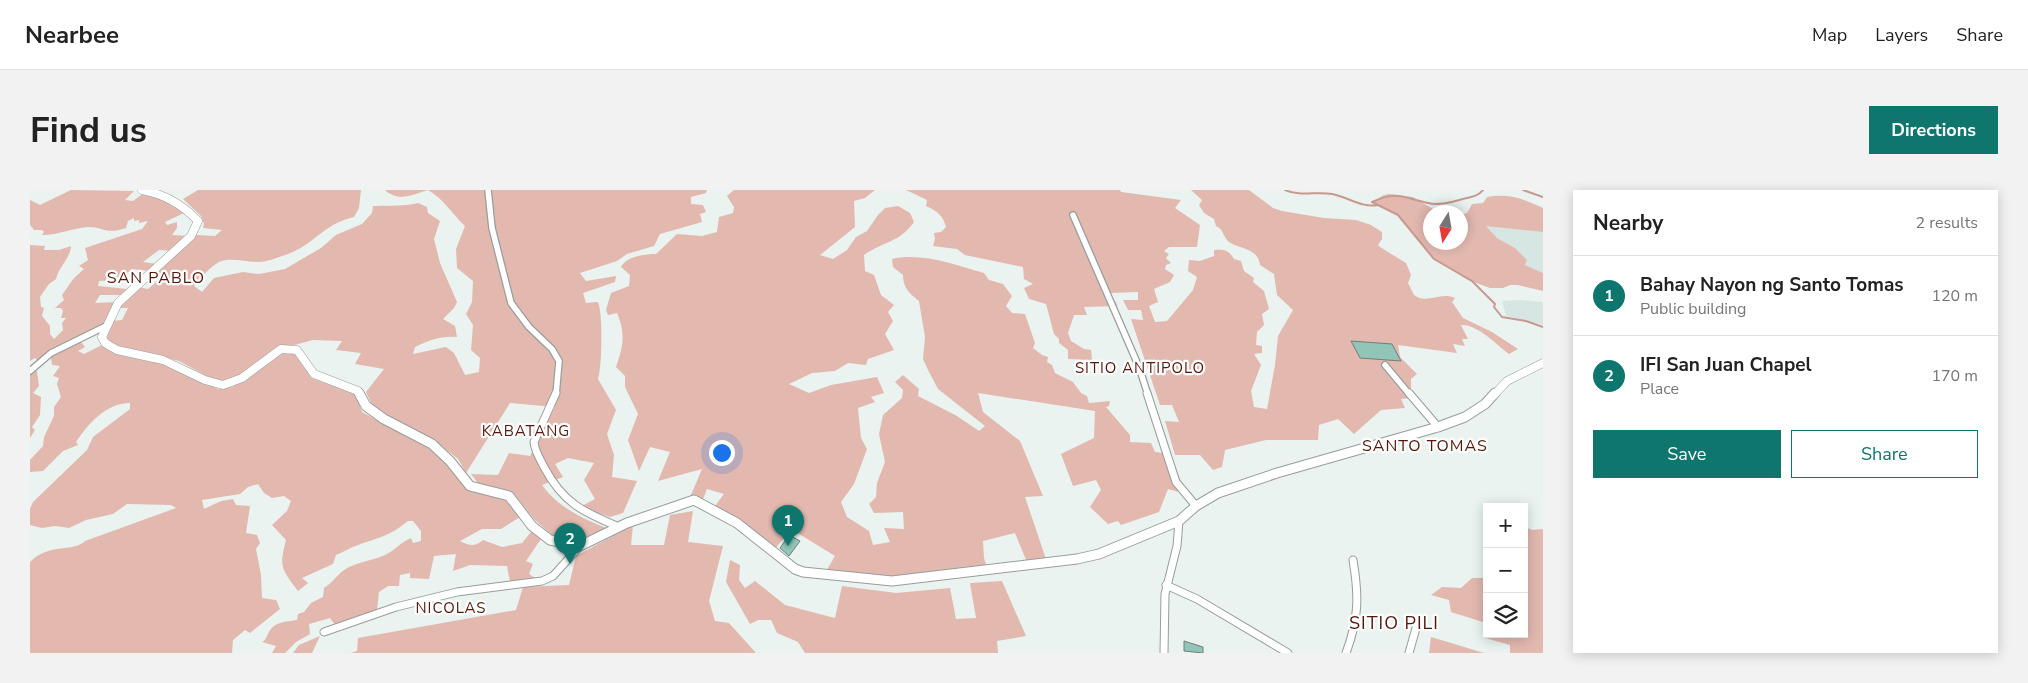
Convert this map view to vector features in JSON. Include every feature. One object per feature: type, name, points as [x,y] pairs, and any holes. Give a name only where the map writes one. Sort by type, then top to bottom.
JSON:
[{"type":"street","points":[[142,190],[173,198],[186,207],[198,221],[198,225],[191,236],[118,303],[102,337],[108,346],[156,358],[223,385],[242,378],[281,349],[297,350],[314,374],[358,391],[366,406],[384,419],[432,444],[450,461],[470,486],[510,496],[540,534],[550,540],[580,546]]},
{"type":"street","points":[[488,190],[491,222],[511,303],[529,327],[552,349],[559,361],[560,368],[555,398],[534,442],[535,450],[553,484],[570,502],[585,513],[619,527]]},
{"type":"street","points":[[1073,216],[1139,367],[1176,482],[1196,506]]},
{"type":"street","points":[[30,371],[51,353],[106,326]]},
{"type":"street","points":[[324,632],[396,607],[457,592],[542,581],[553,576],[580,546],[619,527],[694,500],[736,524],[803,572],[892,581],[1077,559],[1130,542],[1178,521],[1196,506],[1218,493],[1277,472],[1438,427],[1476,410],[1508,381],[1526,370],[1543,363]]},
{"type":"street","points":[[1385,365],[1438,427]]},
{"type":"street","points":[[1164,653],[1166,585],[1178,546],[1178,521]]},
{"type":"street","points":[[1346,653],[1355,631],[1359,608],[1353,560]]},
{"type":"street","points":[[1166,585],[1197,599],[1288,653]]},
{"type":"street","points":[[1409,653],[1418,621]]},
{"type":"shaded area","points":[[71,190],[134,191],[125,200],[133,201],[144,193],[169,200],[186,212],[165,222],[167,225],[177,222],[177,228],[172,235],[189,236],[173,251],[159,250],[143,262],[157,264],[149,271],[132,269],[118,280],[99,281],[98,286],[127,289],[122,295],[100,295],[95,303],[117,302],[100,330],[80,341],[85,347],[78,351],[84,354],[104,344],[173,366],[218,389],[232,387],[280,353],[292,351],[298,355],[311,378],[356,394],[362,412],[439,454],[470,490],[507,500],[520,517],[501,529],[482,529],[460,541],[472,545],[483,540],[502,547],[522,543],[531,532],[541,539],[526,561],[533,564],[529,574],[538,580],[510,582],[507,566],[470,565],[453,571],[456,554],[434,556],[429,579],[410,578],[410,573],[400,575],[399,586],[388,586],[379,592],[377,610],[336,626],[330,618],[309,624],[310,634],[296,642],[285,653],[272,653],[276,646],[262,642],[266,639],[271,628],[281,623],[297,620],[298,614],[304,612],[311,603],[323,597],[324,588],[344,570],[385,555],[411,538],[413,543],[421,541],[421,531],[413,521],[408,521],[389,534],[336,555],[333,564],[302,578],[308,583],[298,591],[283,567],[282,562],[286,540],[272,525],[287,511],[291,501],[284,496],[272,498],[264,493],[258,484],[248,487],[240,494],[202,500],[204,509],[221,501],[233,499],[236,505],[250,506],[246,533],[257,535],[260,543],[256,549],[261,575],[262,598],[276,600],[280,609],[250,633],[245,630],[233,640],[232,653],[30,653],[30,562],[45,552],[80,545],[85,541],[176,508],[171,505],[127,504],[113,514],[86,520],[69,528],[55,526],[42,528],[30,525],[30,509],[33,502],[87,450],[93,437],[130,409],[130,403],[121,404],[98,416],[76,442],[78,445],[63,451],[43,471],[30,472],[30,460],[43,446],[44,437],[54,416],[54,407],[61,397],[57,384],[59,378],[53,376],[60,366],[52,365],[51,357],[40,363],[35,358],[30,361],[30,245],[45,246],[44,250],[59,250],[71,246],[69,255],[59,270],[56,279],[49,284],[40,297],[41,307],[44,308],[42,316],[50,326],[50,334],[54,339],[63,330],[62,323],[66,318],[61,318],[63,311],[61,308],[55,308],[64,300],[62,295],[74,278],[84,269],[79,266],[88,260],[85,248],[142,229],[148,221],[139,223],[139,220],[134,221],[134,218],[128,221],[126,228],[114,231],[88,227],[42,235],[44,232],[42,230],[34,230],[30,225],[30,200],[40,205]]},
{"type":"shaded area","points":[[198,190],[361,190],[359,208],[354,217],[334,224],[297,250],[277,258],[262,262],[233,260],[219,262],[205,273],[194,286],[202,292],[214,278],[243,272],[259,274],[285,269],[321,248],[336,235],[362,224],[372,213],[373,206],[418,203],[427,207],[428,213],[440,221],[434,239],[440,263],[457,302],[443,319],[455,326],[457,337],[440,338],[425,342],[415,347],[413,354],[446,347],[454,353],[465,375],[479,372],[480,358],[471,350],[473,325],[466,314],[472,302],[473,281],[457,268],[456,249],[465,226],[443,202],[428,190],[707,190],[706,193],[691,197],[691,204],[703,205],[706,212],[700,214],[702,222],[660,234],[654,246],[627,254],[617,261],[580,273],[586,281],[616,276],[615,282],[583,293],[586,303],[598,302],[600,308],[601,340],[598,379],[616,410],[607,434],[614,455],[612,477],[637,481],[623,513],[610,517],[580,507],[595,499],[584,480],[594,463],[568,458],[555,464],[563,477],[542,485],[563,506],[606,528],[575,542],[553,536],[534,519],[514,494],[478,483],[471,474],[498,475],[509,453],[530,456],[555,407],[510,403],[466,473],[458,459],[440,445],[373,407],[366,392],[384,369],[355,364],[361,353],[336,350],[342,341],[313,340],[272,351],[241,376],[227,381],[214,380],[179,361],[114,345],[107,338],[112,321],[122,320],[128,308],[119,308],[120,304],[138,287],[148,289],[164,275],[154,273],[196,235],[215,236],[222,230],[203,228],[204,224],[201,216],[183,199]]},
{"type":"shaded area","points":[[385,190],[428,190],[401,197],[390,194]]},
{"type":"shaded area","points":[[734,190],[875,190],[865,198],[854,201],[855,227],[820,255],[833,259],[847,250],[856,237],[867,231],[885,208],[898,206],[910,213],[914,222],[897,238],[864,255],[865,271],[874,275],[881,295],[894,305],[888,312],[893,321],[885,334],[894,350],[868,359],[866,365],[848,363],[835,371],[812,373],[789,384],[809,393],[831,385],[877,377],[884,393],[871,397],[875,402],[858,408],[861,438],[867,449],[854,484],[841,502],[847,517],[869,531],[873,545],[890,542],[884,528],[904,529],[903,512],[874,513],[869,504],[876,497],[877,483],[885,462],[879,434],[883,415],[902,398],[903,390],[895,382],[903,375],[919,389],[918,396],[957,416],[979,431],[985,426],[938,389],[929,372],[923,359],[925,337],[919,301],[907,290],[903,275],[893,267],[892,259],[903,257],[927,258],[950,263],[984,273],[989,280],[1003,284],[1012,296],[1006,306],[1012,313],[1025,314],[1035,343],[1033,348],[1048,357],[1047,362],[1052,365],[1055,373],[1073,382],[1081,393],[1087,396],[1089,403],[1110,401],[1109,406],[1106,407],[1130,435],[1130,442],[1151,443],[1155,452],[1170,454],[1186,494],[1168,489],[1159,512],[1121,525],[1118,521],[1108,524],[1090,507],[1101,490],[1096,480],[1073,486],[1061,454],[1094,438],[1095,411],[978,393],[983,412],[1020,441],[1043,496],[1025,497],[1048,565],[1029,567],[1015,533],[983,541],[984,558],[989,574],[936,581],[887,582],[824,575],[835,556],[791,529],[775,549],[715,506],[724,494],[707,489],[702,502],[688,502],[702,469],[658,481],[670,452],[650,447],[639,471],[628,440],[638,414],[625,387],[625,376],[616,367],[622,347],[622,327],[617,313],[608,315],[606,310],[611,293],[629,286],[630,275],[621,267],[627,260],[642,255],[656,254],[677,234],[702,236],[717,232],[719,217],[733,213],[734,207],[727,196]]},
{"type":"shaded area","points":[[906,190],[1120,190],[1121,192],[1181,200],[1175,208],[1200,225],[1197,247],[1169,247],[1164,251],[1169,254],[1166,258],[1171,263],[1166,265],[1165,269],[1174,275],[1170,282],[1154,289],[1158,302],[1149,306],[1155,322],[1167,321],[1193,290],[1197,277],[1188,271],[1189,260],[1200,261],[1214,256],[1214,250],[1221,250],[1228,252],[1234,259],[1241,261],[1244,271],[1254,278],[1253,282],[1264,291],[1269,309],[1262,314],[1264,325],[1257,332],[1256,345],[1262,346],[1262,353],[1254,354],[1261,365],[1251,391],[1254,407],[1267,409],[1278,336],[1293,310],[1277,295],[1274,274],[1260,265],[1255,254],[1251,251],[1227,240],[1222,231],[1216,226],[1214,219],[1204,213],[1199,205],[1202,200],[1191,190],[1249,190],[1273,208],[1282,211],[1324,218],[1356,220],[1371,225],[1382,232],[1382,239],[1378,245],[1406,263],[1411,275],[1408,283],[1414,295],[1424,299],[1444,296],[1455,298],[1452,302],[1463,318],[1492,332],[1518,349],[1509,354],[1480,331],[1461,325],[1468,339],[1462,339],[1465,346],[1453,344],[1457,353],[1398,345],[1400,357],[1417,374],[1411,379],[1411,398],[1401,399],[1405,408],[1381,410],[1354,434],[1338,419],[1319,425],[1318,440],[1266,440],[1225,450],[1222,467],[1213,470],[1200,455],[1175,455],[1165,421],[1179,422],[1172,405],[1160,405],[1131,319],[1143,320],[1141,310],[1128,310],[1123,300],[1138,300],[1138,292],[1110,293],[1118,306],[1084,307],[1087,315],[1074,315],[1068,333],[1071,341],[1084,349],[1091,350],[1092,360],[1068,359],[1068,350],[1059,343],[1059,339],[1054,334],[1046,304],[1029,299],[1024,288],[1033,284],[1024,279],[1023,267],[965,255],[957,249],[933,246],[934,233],[941,232],[946,227],[943,219],[926,206],[927,200]]},
{"type":"shaded area","points":[[1384,195],[1413,197],[1426,205],[1423,205],[1423,246],[1398,215],[1372,202]]},
{"type":"shaded area","points":[[1502,196],[1516,198],[1543,208],[1543,232],[1486,226],[1497,238],[1515,248],[1527,260],[1525,265],[1543,273],[1543,291],[1518,285],[1490,288],[1468,280],[1434,259],[1427,250],[1468,250],[1468,211],[1472,204],[1483,203],[1487,197]]},
{"type":"shaded area","points":[[1485,225],[1543,232],[1543,273],[1525,265],[1527,260],[1515,248],[1497,238]]},
{"type":"shaded area","points":[[1502,301],[1543,302],[1543,325],[1506,316]]},
{"type":"shaded area","points":[[30,371],[37,371],[39,386],[33,393],[41,397],[40,415],[32,427],[35,430],[30,438]]},
{"type":"shaded area","points":[[693,511],[688,542],[723,546],[709,601],[715,621],[729,623],[756,653],[351,653],[357,651],[358,638],[516,610],[523,587],[569,585],[576,556],[633,525],[631,545],[664,545],[670,515]]},
{"type":"shaded area","points":[[1528,528],[1532,530],[1543,529],[1543,653],[1510,653],[1510,645],[1485,638],[1528,638]]},
{"type":"shaded area","points":[[730,560],[740,565],[739,580],[745,588],[755,581],[785,605],[835,618],[842,586],[896,593],[950,588],[956,619],[976,618],[970,583],[1002,581],[1026,636],[997,641],[998,653],[805,653],[798,642],[777,633],[771,620],[758,620],[750,624],[726,582]]},
{"type":"shaded area","points":[[1472,578],[1483,578],[1483,622],[1451,612],[1449,600],[1431,595],[1442,587],[1461,588]]},
{"type":"shaded area","points":[[320,636],[312,653],[293,653],[299,645]]},
{"type":"shaded area","points":[[1431,637],[1484,653],[1429,653]]},
{"type":"building","points":[[1351,341],[1392,344],[1401,361],[1360,358]]},
{"type":"building","points":[[789,535],[800,541],[789,556],[780,548]]},
{"type":"building","points":[[1184,641],[1203,647],[1203,653],[1184,651]]},
{"type":"waterway","points":[[1285,190],[1303,194],[1332,194],[1360,204],[1378,205]]},
{"type":"waterway","points":[[1378,205],[1372,202],[1388,196],[1400,196],[1432,204],[1441,204],[1474,196],[1483,190]]},
{"type":"waterway","points":[[1523,190],[1543,197]]},
{"type":"waterway","points":[[1378,205],[1398,215],[1434,259],[1472,281],[1495,304],[1494,307],[1502,317],[1526,321],[1543,327]]},
{"type":"place","name":"Bahay Nayon ng Santo Tomas","points":[[788,546]]},
{"type":"place","name":"IFI San Juan Chapel","points":[[570,564]]},
{"type":"district","name":"SAN PABLO","points":[[156,277]]},
{"type":"district","name":"SITIO ANTIPOLO","points":[[1140,368]]},
{"type":"district","name":"KABATANG","points":[[526,431]]},
{"type":"district","name":"SANTO TOMAS","points":[[1425,445]]},
{"type":"district","name":"NICOLAS","points":[[451,608]]},
{"type":"district","name":"SITIO PILI","points":[[1394,623]]}]
